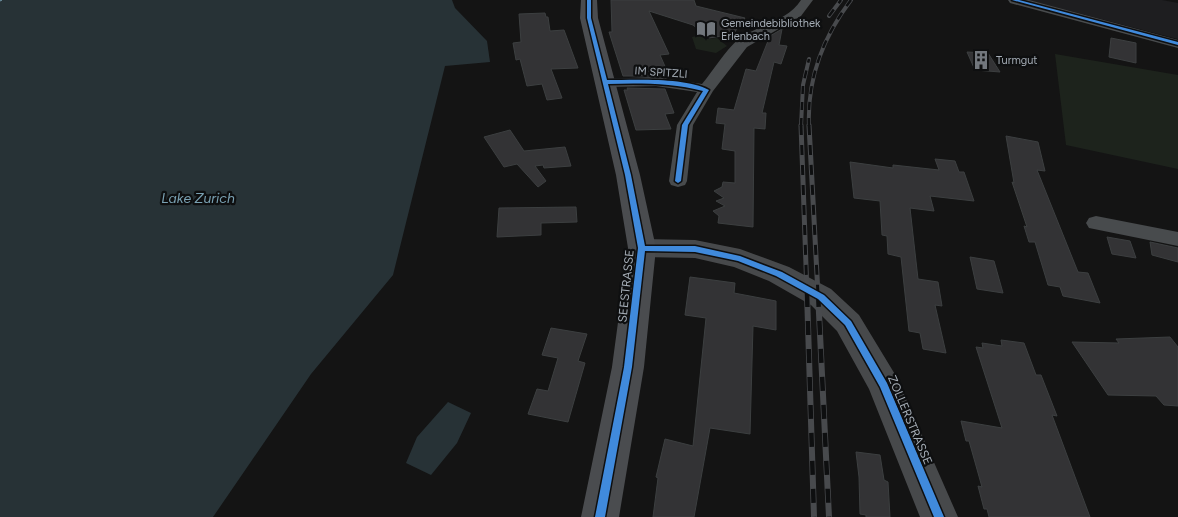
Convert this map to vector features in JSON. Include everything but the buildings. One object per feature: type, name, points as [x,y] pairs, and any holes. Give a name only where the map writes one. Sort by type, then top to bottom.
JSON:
[{"type":"main road","name":"SEESTRASSE","points":[[589,0],[588,18],[606,82],[628,175],[642,248],[628,367],[600,517]]},
{"type":"street","points":[[678,182],[685,125],[706,90],[749,37],[792,16],[806,5],[807,0]]},
{"type":"street","points":[[1014,0],[1178,44]]},
{"type":"street","name":"IM SPITZLI","points":[[606,82],[649,81],[686,84],[706,90]]},
{"type":"street","points":[[1096,223],[1178,239]]},
{"type":"street","name":"ZOLLERSTRASSE","points":[[642,248],[695,249],[740,259],[779,274],[821,297],[848,323],[884,386],[939,517]]},
{"type":"shaded area","points":[[1027,0],[1162,0],[1178,3],[1178,39]]},
{"type":"shaded area","points":[[701,35],[708,39],[717,38],[727,46],[716,53],[696,49],[692,37]]},
{"type":"shaded area","points":[[1055,54],[1178,75],[1178,169],[1066,145]]},
{"type":"water","name":"Lake Zurich","points":[[0,0],[452,0],[455,8],[487,41],[490,62],[445,66],[393,275],[311,374],[213,517],[0,517]]},
{"type":"water","points":[[448,402],[471,413],[457,443],[431,475],[406,463],[417,437]]},
{"type":"railway","points":[[829,16],[841,0]]},
{"type":"railway","points":[[809,125],[811,92],[819,59],[832,29],[851,0]]},
{"type":"railway","points":[[801,126],[803,85],[809,59]]},
{"type":"railway","points":[[809,125],[818,294]]},
{"type":"railway","points":[[801,126],[807,294]]},
{"type":"railway","points":[[807,293],[814,517]]},
{"type":"railway","points":[[818,293],[829,517]]},
{"type":"cycle path","points":[[589,0],[589,18],[628,175],[642,248],[628,367],[600,517]]},
{"type":"cycle path","points":[[1014,0],[1178,44]]},
{"type":"cycle path","points":[[606,82],[644,81],[681,84],[706,90],[685,125],[678,181]]},
{"type":"cycle path","points":[[642,248],[695,249],[740,259],[779,274],[821,297],[848,323],[884,386],[939,517]]},
{"type":"place","name":"Gemeindebibliothek Erlenbach","points":[[706,29]]},
{"type":"place","name":"Turmgut","points":[[981,60]]}]
